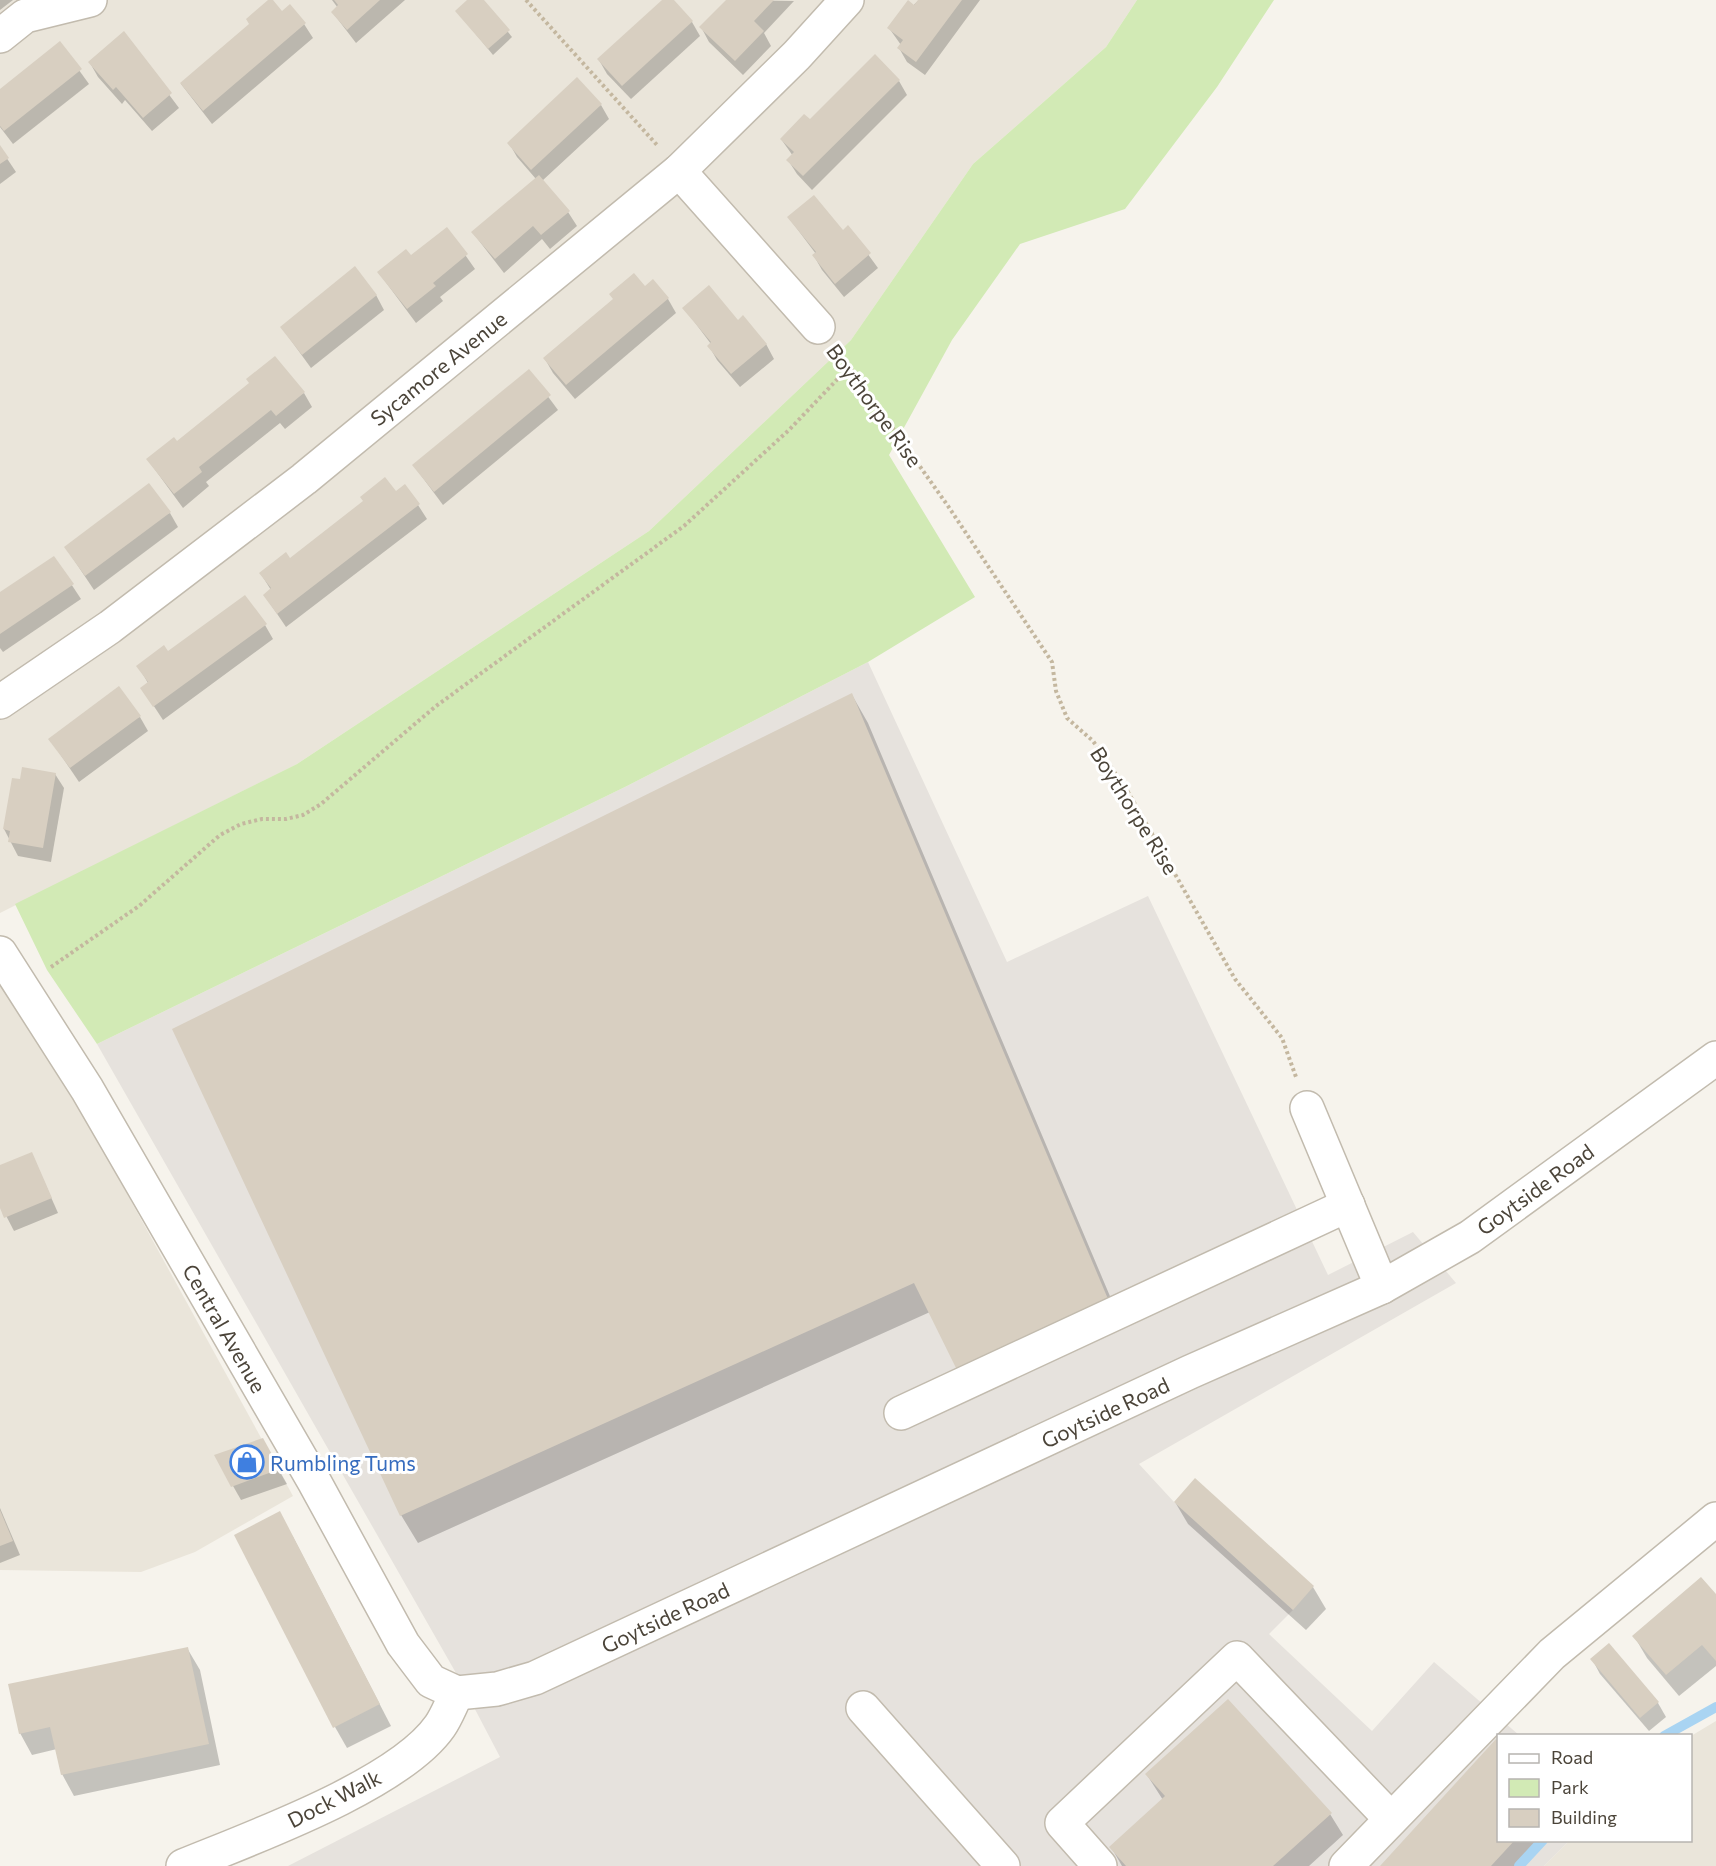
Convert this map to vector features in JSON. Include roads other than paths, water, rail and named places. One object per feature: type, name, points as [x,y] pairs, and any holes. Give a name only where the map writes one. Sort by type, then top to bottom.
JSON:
[{"type":"street","points":[[19,17],[90,0]]},
{"type":"street","name":"Sycamore Avenue","points":[[0,702],[110,627],[304,478],[679,171],[797,55],[848,0]]},
{"type":"street","name":"Boythorpe Rise","points":[[679,171],[818,327]]},
{"type":"street","name":"Central Avenue","points":[[0,953],[10,990],[92,1098],[315,1483],[403,1644],[430,1681],[457,1694]]},
{"type":"street","name":"Goytside Road","points":[[457,1694],[497,1689],[535,1678],[1190,1372],[1382,1287],[1470,1237],[1716,1058]]},
{"type":"street","points":[[1307,1108],[1382,1287]]},
{"type":"street","points":[[901,1413],[1348,1205]]},
{"type":"street","points":[[1346,1866],[1552,1653],[1716,1519]]},
{"type":"street","points":[[1100,1866],[1062,1823],[1237,1658],[1391,1819]]},
{"type":"street","name":"Dock Walk","points":[[183,1866],[338,1800],[402,1762],[439,1727],[457,1694]]},
{"type":"street","points":[[863,1708],[1003,1866]]},
{"type":"waterway","points":[[1668,1734],[1716,1707]]},
{"type":"waterway","points":[[1519,1866],[1541,1842]]},
{"type":"place","name":"Rumbling Tums","points":[[247,1462]]}]
